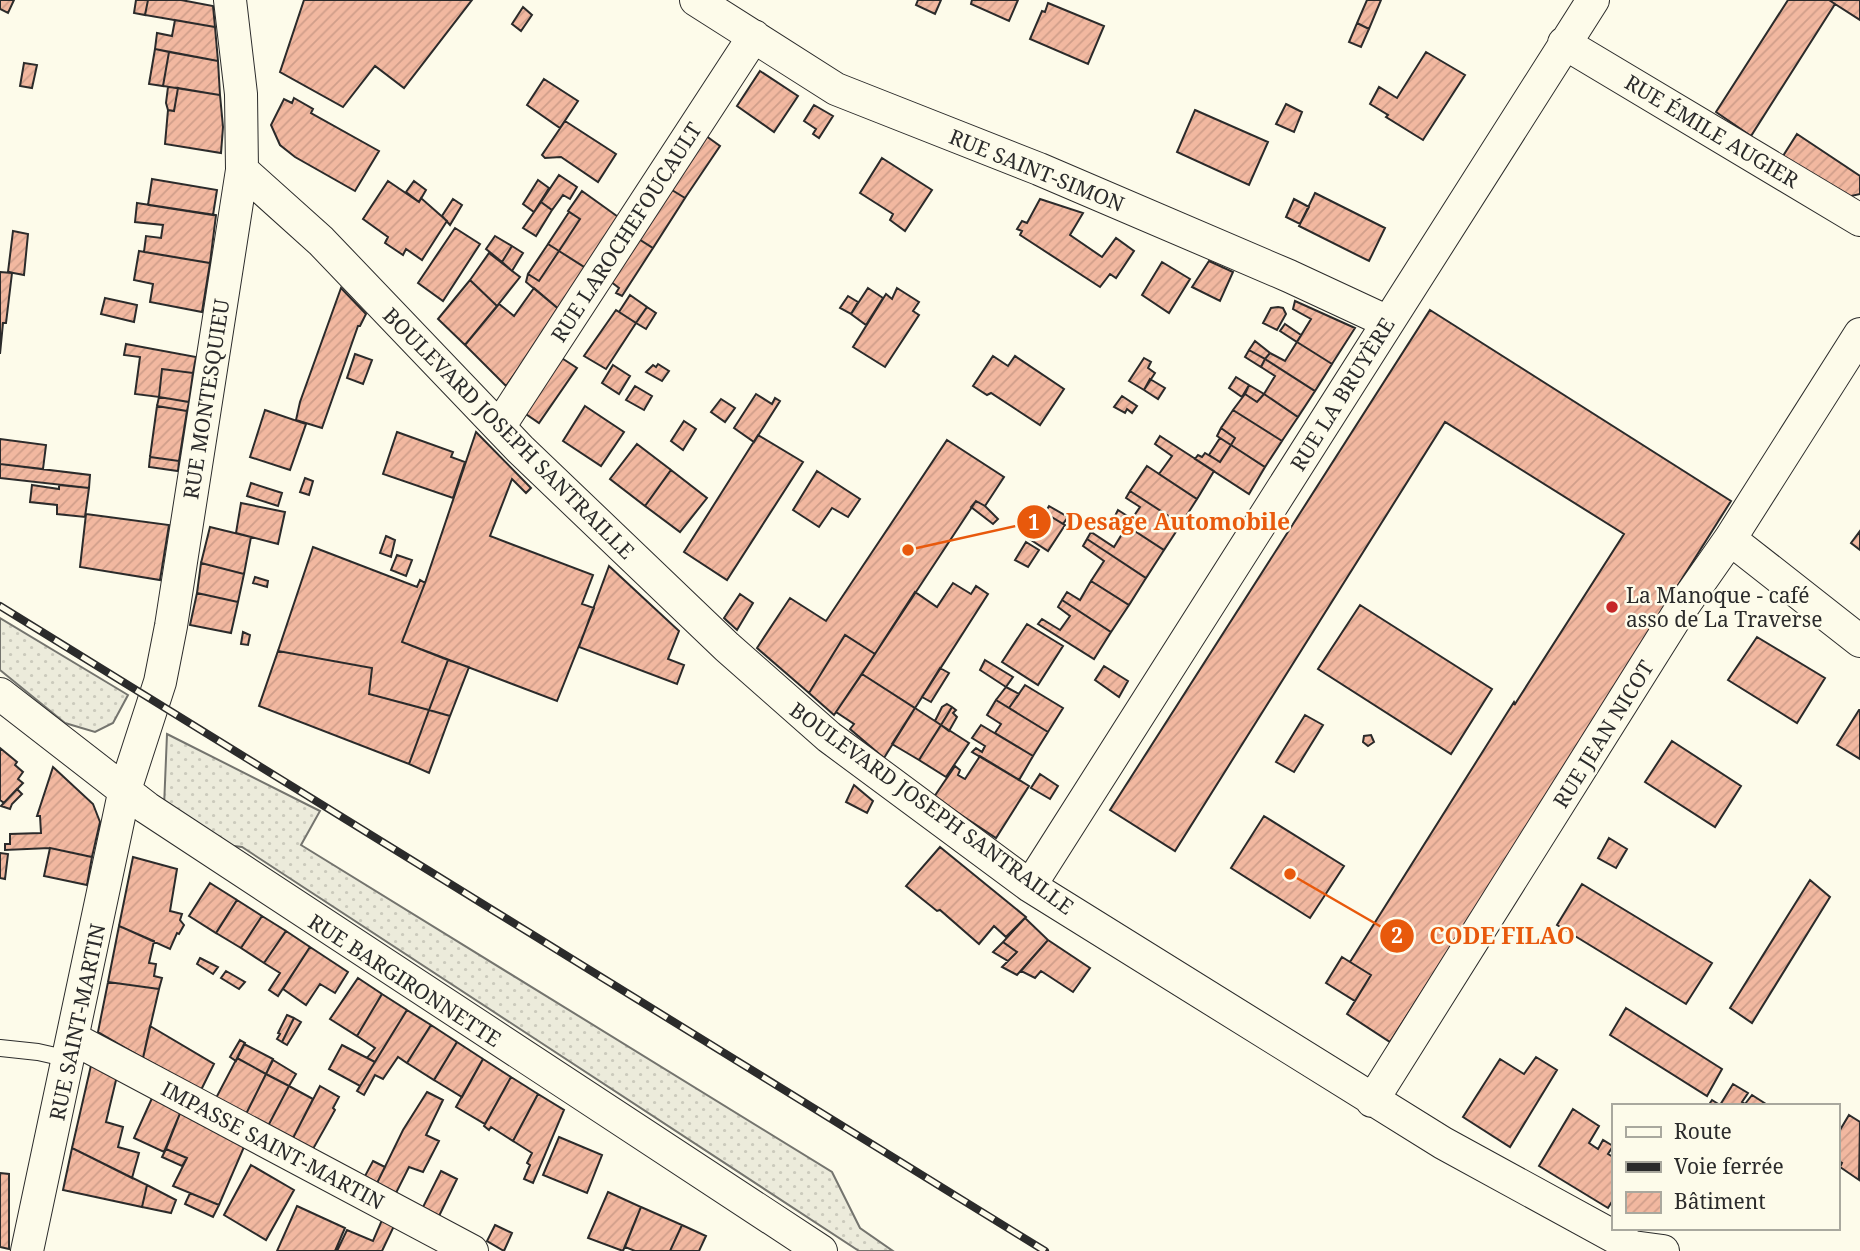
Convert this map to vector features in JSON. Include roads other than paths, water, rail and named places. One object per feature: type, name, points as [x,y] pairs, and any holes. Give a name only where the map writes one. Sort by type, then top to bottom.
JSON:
[{"type":"street","name":"RUE MONTESQUIEU","points":[[124,793],[160,682],[171,626],[242,170],[241,93],[230,0]]},
{"type":"street","name":"RUE SAINT-SIMON","points":[[696,0],[836,89],[1039,169],[1289,276],[1388,322]]},
{"type":"street","name":"RUE LA BRUYÈRE","points":[[1030,886],[1593,0]]},
{"type":"street","name":"RUE LAROCHEFOUCAULT","points":[[499,427],[754,36]]},
{"type":"street","name":"RUE ÉMILE AUGIER","points":[[1564,43],[1860,220]]},
{"type":"street","name":"BOULEVARD JOSEPH SANTRAILLE","points":[[242,170],[321,241],[499,427],[636,561],[802,716],[1030,886],[1372,1101],[1633,1247],[1663,1251]]},
{"type":"street","name":"RUE JEAN NICOT","points":[[1372,1101],[1679,612],[1730,539],[1860,334]]},
{"type":"street","points":[[1730,539],[1860,641]]},
{"type":"street","name":"RUE BARGIRONNETTE","points":[[0,694],[124,793],[821,1251]]},
{"type":"street","name":"RUE SAINT-MARTIN","points":[[27,1251],[72,1049],[124,793]]},
{"type":"street","name":"IMPASSE SAINT-MARTIN","points":[[72,1049],[472,1251]]},
{"type":"lane","points":[[0,1048],[38,1052],[72,1049]]},
{"type":"railway","points":[[0,606],[1045,1251]]},
{"type":"place","name":"Desage Automobile","points":[[908,550]]},
{"type":"place","name":"La Manoque - café asso de La Traverse","points":[[1612,607]]},
{"type":"place","name":"CODE FILAO","points":[[1290,874]]}]
